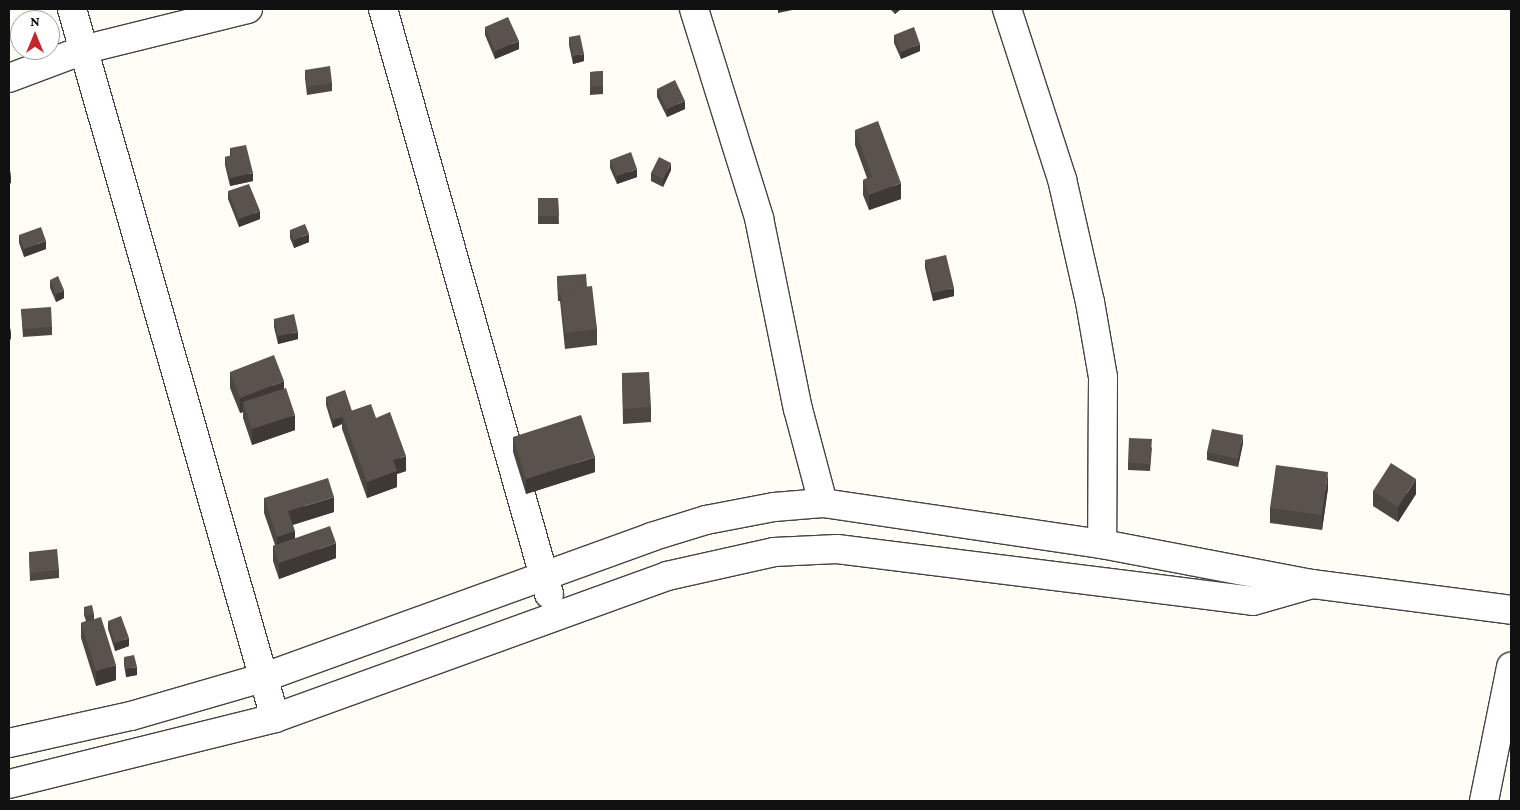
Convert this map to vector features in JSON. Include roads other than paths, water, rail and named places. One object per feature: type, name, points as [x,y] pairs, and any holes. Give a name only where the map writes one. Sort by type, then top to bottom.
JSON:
[{"type":"street","points":[[72,9],[86,50],[174,370],[265,677],[275,718]]},
{"type":"street","points":[[9,78],[86,50],[248,9]]},
{"type":"street","points":[[383,9],[543,578],[556,615]]},
{"type":"street","points":[[694,9],[759,218],[798,409],[824,503]]},
{"type":"street","points":[[1007,9],[1062,180],[1090,302],[1103,377],[1102,544]]},
{"type":"street","points":[[9,743],[131,716],[265,677],[543,578],[650,537],[706,520],[774,507],[824,503],[1102,544],[1312,584],[1511,610]]},
{"type":"street","points":[[9,784],[275,718],[667,576],[720,562],[774,552],[837,549],[1253,601],[1312,584]]},
{"type":"street","points":[[1484,801],[1511,667]]}]
